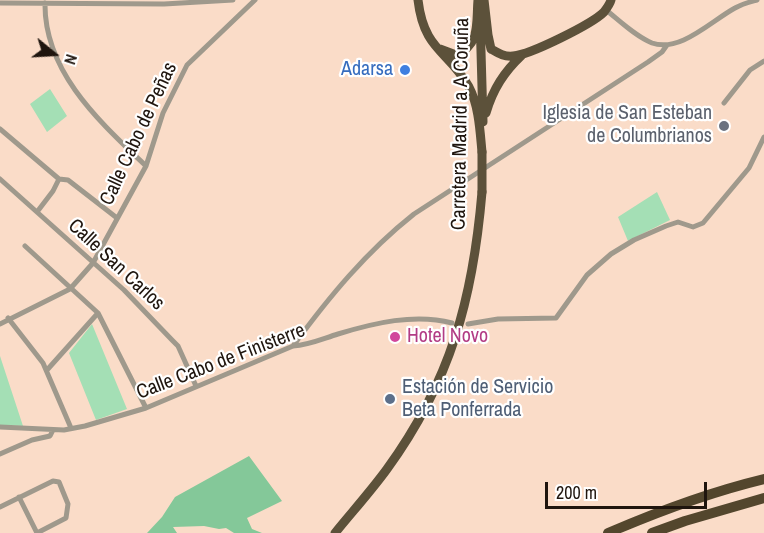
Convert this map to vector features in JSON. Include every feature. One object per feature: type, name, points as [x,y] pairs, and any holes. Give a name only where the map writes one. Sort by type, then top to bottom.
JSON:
[{"type":"highway","points":[[433,45],[456,55],[472,45],[481,0]]},
{"type":"highway","points":[[481,0],[491,48],[501,55],[510,56],[522,55],[580,28],[606,10],[611,0]]},
{"type":"highway","name":"Carretera Madrid a A Coruña","points":[[335,533],[387,469],[422,416],[442,374],[465,308],[477,244],[482,192],[481,0]]},
{"type":"highway","points":[[418,1],[423,27],[433,45],[458,72],[471,91],[480,128],[482,152]]},
{"type":"highway","points":[[482,152],[486,113],[492,93],[501,78],[522,55]]},
{"type":"highway","points":[[608,533],[675,505],[764,479]]},
{"type":"highway","points":[[652,533],[764,498]]},
{"type":"street","points":[[0,3],[164,4],[233,0]]},
{"type":"street","points":[[248,0],[255,0]]},
{"type":"street","name":"Calle Cabo de Peñas","points":[[0,324],[70,289],[93,262],[146,166],[163,113],[187,65],[255,0]]},
{"type":"street","points":[[606,10],[642,38],[652,43],[667,45],[682,41],[735,8],[757,0]]},
{"type":"street","points":[[45,3],[47,34],[62,68],[85,104],[146,166]]},
{"type":"street","points":[[293,346],[362,261],[384,238],[405,221],[648,62],[662,52],[667,45]]},
{"type":"street","points":[[724,103],[750,70],[764,61]]},
{"type":"street","points":[[0,129],[59,179],[68,180],[117,218]]},
{"type":"street","points":[[468,324],[498,318],[556,318],[587,275],[611,254],[656,230],[678,222],[693,227],[703,223],[749,168],[764,137]]},
{"type":"street","name":"Calle San Carlos","points":[[0,179],[124,290],[178,346],[195,386]]},
{"type":"street","points":[[37,212],[59,179]]},
{"type":"street","points":[[24,246],[98,313],[146,408]]},
{"type":"street","points":[[47,370],[98,313]]},
{"type":"street","points":[[8,318],[47,370],[71,428]]},
{"type":"street","name":"Calle Cabo de Finisterre","points":[[0,427],[71,428],[146,408],[293,346],[306,345],[367,326],[396,320],[442,320],[452,323]]},
{"type":"street","points":[[0,454],[32,440],[50,436],[53,429]]},
{"type":"street","points":[[0,507],[19,497],[53,481],[64,491],[68,504],[66,518],[37,533],[19,497]]},
{"type":"green space","points":[[50,89],[67,116],[47,132],[30,104]]},
{"type":"green space","points":[[657,192],[670,220],[628,241],[618,217]]},
{"type":"green space","points":[[92,324],[127,409],[96,420],[69,353]]},
{"type":"green space","points":[[0,356],[23,426],[0,425]]},
{"type":"green space","points":[[249,456],[282,501],[247,518],[252,529],[262,533],[234,533],[226,528],[204,526],[173,527],[177,533],[147,533],[162,517],[175,497]]},
{"type":"place","name":"Adarsa","points":[[405,70]]},
{"type":"place","name":"Iglesia de San Esteban de Columbrianos","points":[[724,126]]},
{"type":"place","name":"Hotel Novo","points":[[395,337]]},
{"type":"place","name":"Estación de Servicio Beta Ponferrada","points":[[390,399]]}]
